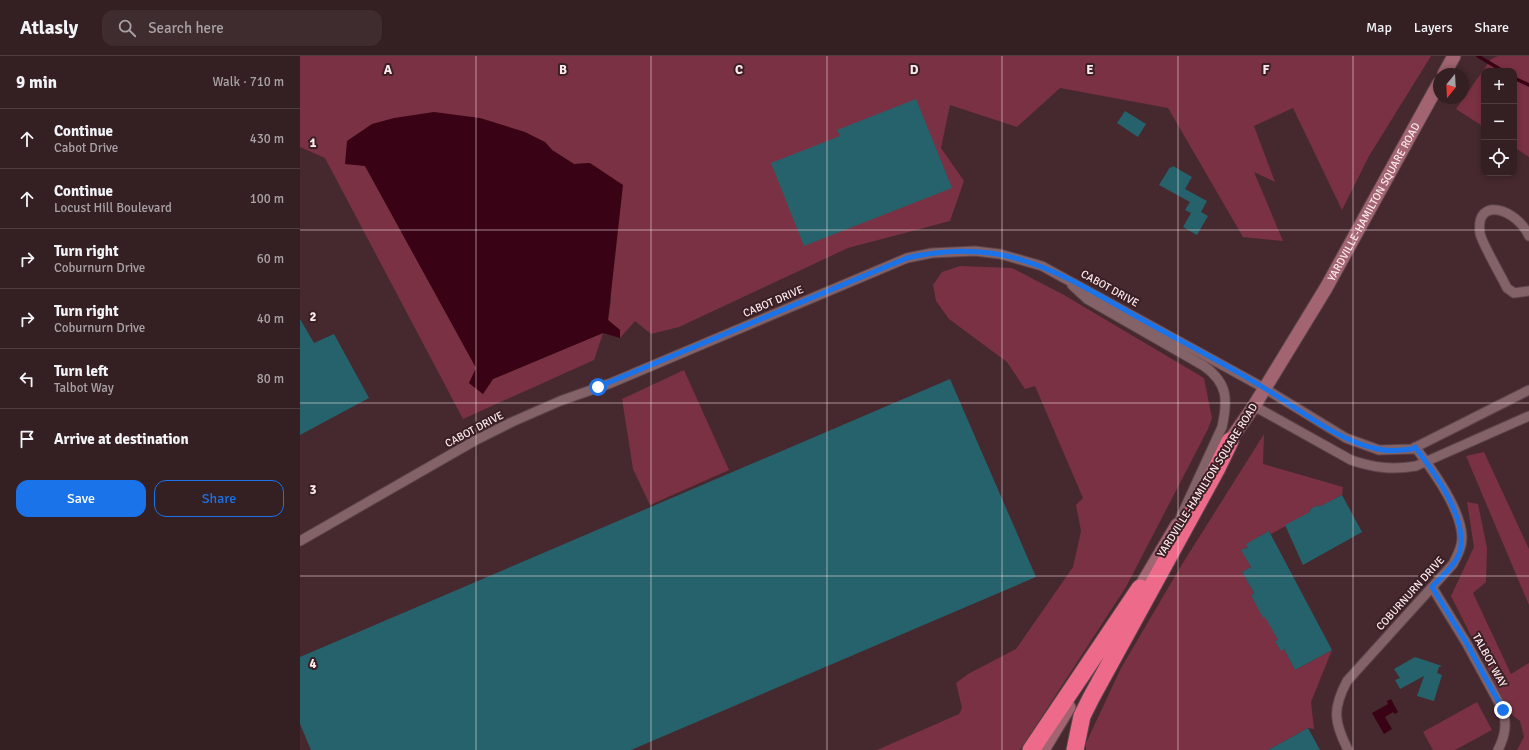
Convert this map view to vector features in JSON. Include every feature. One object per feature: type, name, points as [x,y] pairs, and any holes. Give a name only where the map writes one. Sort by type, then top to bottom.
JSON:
[{"type":"highway","points":[[1075,750],[1082,716],[1091,698],[1216,470],[1230,441]]},
{"type":"highway","points":[[1031,750],[1140,588]]},
{"type":"street","points":[[1447,68],[1454,56]]},
{"type":"street","name":"YARDVILLE-HAMILTON SQUARE ROAD","points":[[1043,750],[1178,523],[1254,406],[1326,288],[1433,94]]},
{"type":"street","points":[[1529,236],[1526,229],[1517,218],[1500,209],[1493,209],[1485,213],[1480,222],[1480,234],[1507,288],[1514,293],[1529,291]]},
{"type":"street","name":"CABOT DRIVE","points":[[300,541],[476,440],[512,422],[560,401],[618,380],[907,258],[932,253],[975,251],[1022,259],[1064,277],[1264,388],[1346,438],[1379,450],[1412,449],[1529,390]]},
{"type":"street","points":[[1064,277],[1087,299],[1204,366],[1215,374],[1223,384],[1225,413],[1222,427],[1178,523]]},
{"type":"street","points":[[1254,406],[1351,460],[1368,466],[1397,469],[1416,466],[1426,462],[1529,416]]},
{"type":"street","name":"COBURNURN DRIVE","points":[[1348,750],[1340,734],[1337,719],[1338,698],[1347,681],[1453,564],[1460,552],[1462,538],[1460,524],[1448,498],[1415,447]]},
{"type":"street","name":"TALBOT WAY","points":[[1432,587],[1467,644],[1503,710],[1506,719],[1505,734],[1498,750]]},
{"type":"shaded area","points":[[300,56],[1431,56],[1369,156],[1342,210],[1293,108],[1254,126],[1275,182],[1254,172],[1283,241],[1243,237],[1168,108],[1060,88],[1017,127],[950,105],[941,148],[964,181],[950,221],[848,248],[679,327],[651,334],[635,321],[620,338],[620,330],[608,320],[611,301],[590,163],[574,164],[552,150],[545,142],[345,163],[365,166],[477,368],[469,383],[483,394],[493,379],[603,333],[594,360],[463,419],[325,158],[300,147]]},
{"type":"shaded area","points":[[1498,56],[1529,56],[1529,157],[1517,149],[1517,68],[1485,68],[1491,59]]},
{"type":"shaded area","points":[[1481,73],[1481,125],[1456,109],[1460,104],[1469,104],[1469,90]]},
{"type":"shaded area","points":[[434,112],[480,118],[525,132],[545,142],[552,150],[574,164],[590,163],[623,185],[608,320],[620,330],[620,338],[603,333],[493,379],[483,394],[469,383],[476,368],[365,166],[345,164],[347,141],[372,124],[394,118]]},
{"type":"shaded area","points":[[960,266],[1012,268],[1064,295],[1204,378],[1212,418],[1208,429],[1126,587],[1020,750],[877,750],[959,714],[962,708],[956,683],[968,674],[1016,649],[1073,567],[1081,531],[1076,505],[1083,498],[1035,386],[1025,389],[1007,362],[949,319],[936,301],[933,285],[942,272]]},
{"type":"shaded area","points":[[684,370],[729,470],[650,505],[633,469],[622,399]]},
{"type":"shaded area","points":[[1264,434],[1263,464],[1343,487],[1342,495],[1319,508],[1318,505],[1309,510],[1310,513],[1271,534],[1269,531],[1260,536],[1262,539],[1242,550],[1251,567],[1242,572],[1254,593],[1251,595],[1266,616],[1278,639],[1276,641],[1281,650],[1284,649],[1295,670],[1332,650],[1311,702],[1314,729],[1308,728],[1268,750],[1086,750],[1086,743],[1121,668],[1181,566]]},
{"type":"shaded area","points":[[1484,452],[1529,549],[1529,605],[1466,456]]},
{"type":"shaded area","points":[[1467,502],[1478,504],[1487,548],[1486,582],[1473,593],[1511,674],[1529,663],[1529,750],[1517,750],[1524,737],[1520,721],[1510,713],[1451,596],[1474,547]]},
{"type":"shaded area","points":[[1391,699],[1398,712],[1395,714],[1393,712],[1385,717],[1392,729],[1384,734],[1372,713],[1388,704],[1387,701]]},
{"type":"shaded area","points":[[1477,702],[1492,730],[1455,750],[1433,750],[1423,732]]},
{"type":"building","points":[[916,99],[952,188],[804,246],[771,163],[840,136],[837,130]]},
{"type":"building","points":[[1125,111],[1146,124],[1138,137],[1117,123]]},
{"type":"building","points":[[1173,166],[1192,177],[1185,189],[1207,201],[1201,212],[1208,216],[1197,235],[1183,227],[1191,213],[1185,210],[1190,202],[1159,185],[1170,167],[1171,168]]},
{"type":"building","points":[[300,319],[314,343],[334,334],[369,398],[300,435]]},
{"type":"building","points":[[950,379],[1036,577],[631,750],[311,750],[300,724],[300,657]]},
{"type":"building","points":[[1342,495],[1362,532],[1303,565],[1285,525],[1310,512],[1309,510],[1318,505],[1319,507]]},
{"type":"building","points":[[1269,531],[1332,650],[1295,670],[1284,649],[1281,651],[1275,641],[1278,640],[1265,617],[1263,618],[1251,595],[1254,593],[1242,572],[1251,567],[1241,550],[1248,547],[1246,544]]},
{"type":"building","points":[[1415,657],[1442,666],[1439,667],[1437,673],[1442,675],[1434,701],[1417,696],[1424,676],[1400,689],[1395,680],[1400,678],[1394,669]]},
{"type":"building","points":[[1308,728],[1320,750],[1268,750],[1299,733]]},
{"type":"waterway","points":[[1478,56],[1498,68]]},
{"type":"waterway","points":[[1517,79],[1529,85]]},
{"type":"route","points":[[598,387],[907,258],[932,253],[975,251],[1000,254],[1022,259],[1042,266],[1264,388],[1346,438],[1379,450],[1412,449],[1415,447],[1448,498],[1460,524],[1462,538],[1460,552],[1453,564],[1432,587],[1467,644],[1503,710]]}]
